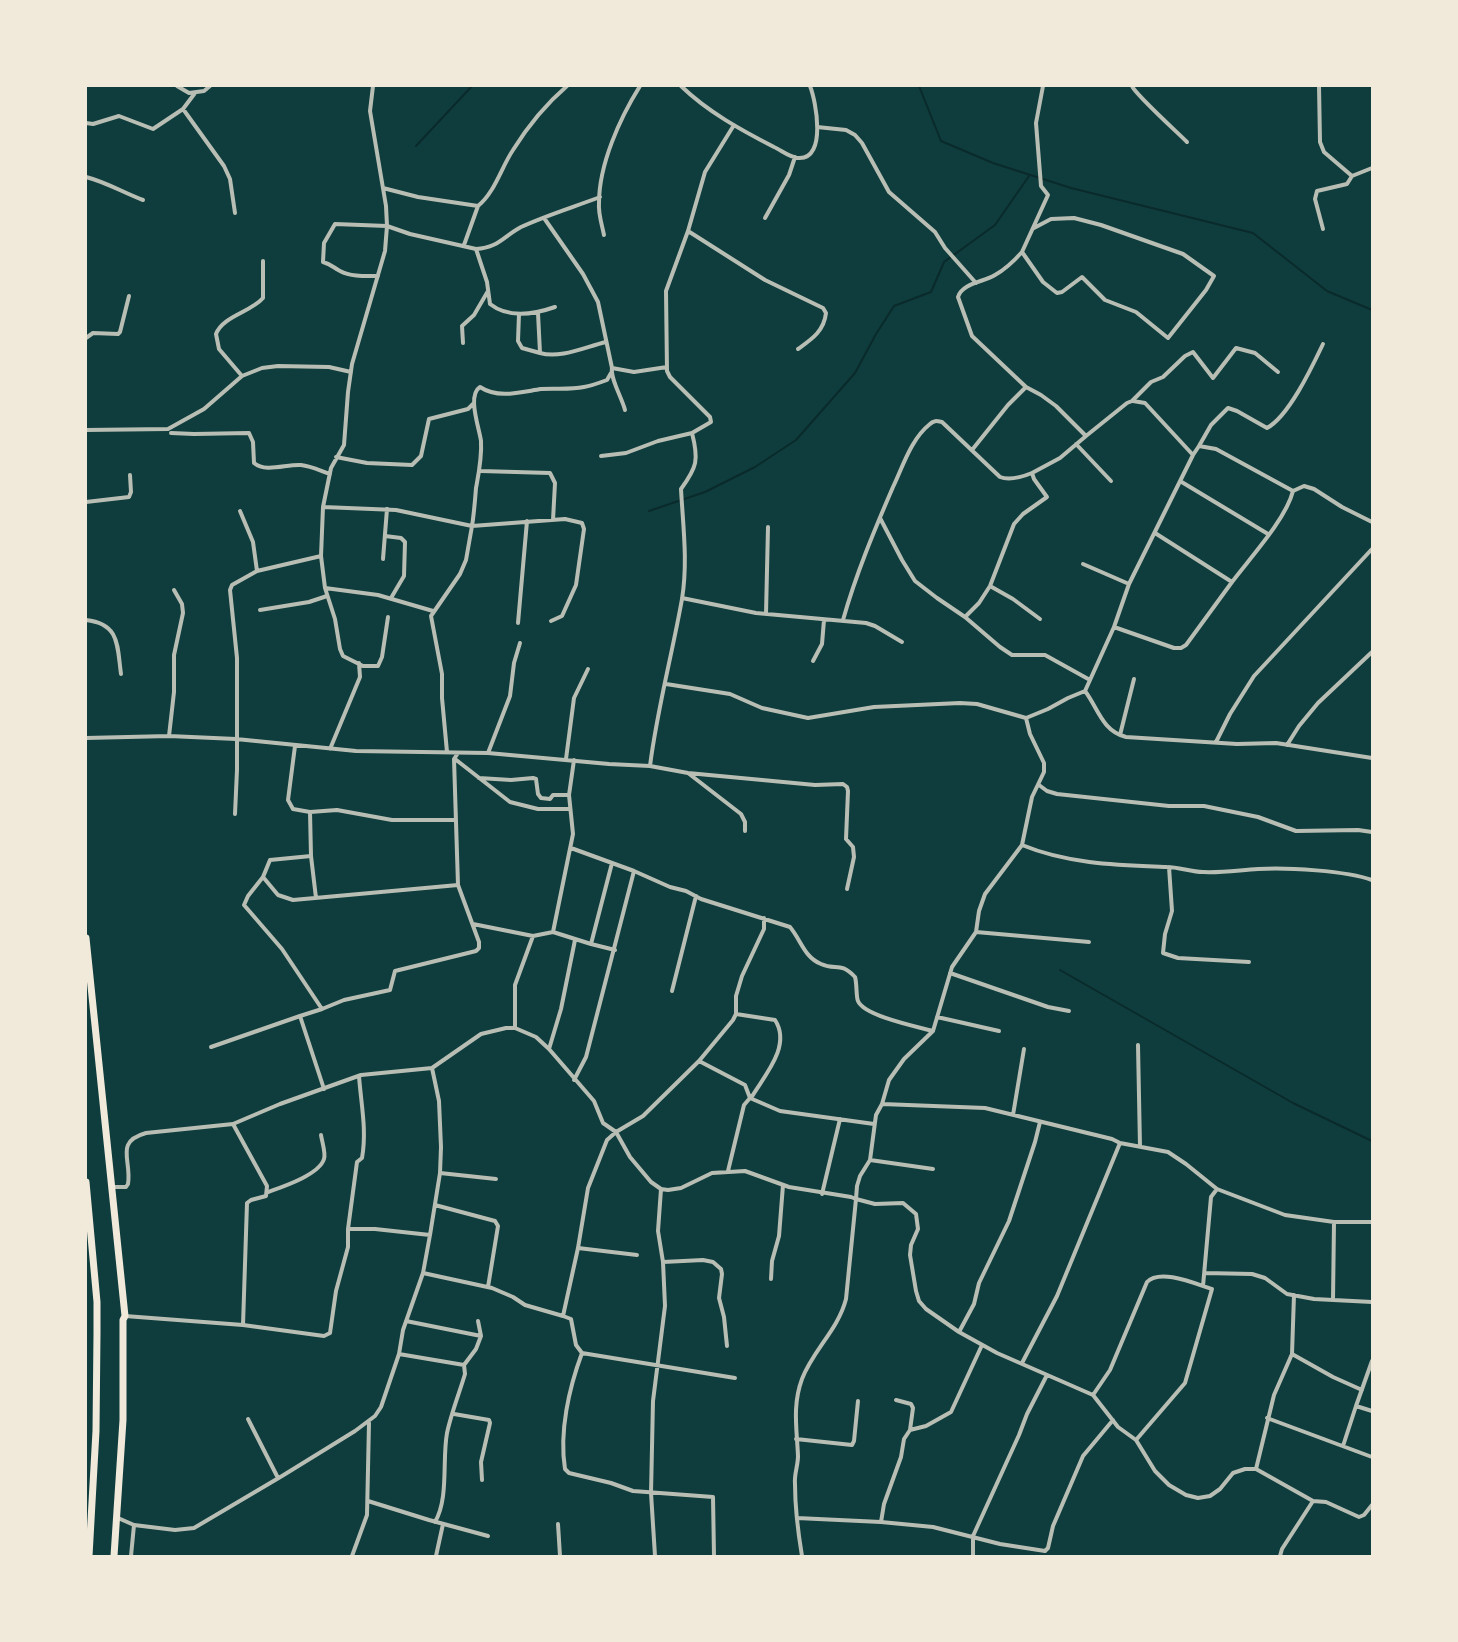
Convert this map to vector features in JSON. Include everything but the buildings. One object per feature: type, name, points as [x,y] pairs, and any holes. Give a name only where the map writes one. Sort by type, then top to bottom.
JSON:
[{"type":"highway","points":[[86,938],[125,1316],[123,1320],[123,1420],[114,1557]]},
{"type":"highway","points":[[86,1182],[98,1333],[94,1490],[89,1557]]},
{"type":"street","points":[[177,86],[189,93],[204,91],[210,86]]},
{"type":"street","points":[[373,86],[370,111],[383,188],[387,226],[386,251],[351,372],[344,445],[336,457],[330,474],[323,507],[321,556],[325,588],[343,656],[363,666],[378,666],[382,657],[388,617]]},
{"type":"street","points":[[464,245],[478,206],[486,198],[513,149],[540,111],[567,86]]},
{"type":"street","points":[[604,235],[599,203],[603,172],[625,109],[640,86]]},
{"type":"street","points":[[681,86],[704,105],[751,135],[795,157],[809,156],[813,151],[817,127],[815,99],[810,86]]},
{"type":"street","points":[[1043,86],[1036,123],[1041,186],[1048,195],[1022,252],[994,276],[964,288],[959,292],[958,297],[972,336],[1026,387],[1041,395],[1070,418],[1086,436]]},
{"type":"street","points":[[1132,86],[1135,92],[1187,142]]},
{"type":"street","points":[[1319,86],[1320,142],[1324,152],[1352,176]]},
{"type":"street","points":[[86,123],[93,124],[119,116],[153,129],[183,109],[195,93]]},
{"type":"street","points":[[183,109],[224,166],[230,179],[235,213]]},
{"type":"street","points":[[601,456],[626,453],[658,441],[692,433],[710,424],[710,417],[670,377],[667,367],[668,345],[664,306],[666,291],[688,231],[705,172],[734,124]]},
{"type":"street","points":[[817,127],[846,130],[855,135],[862,143],[889,192],[935,232],[945,248],[976,284]]},
{"type":"street","points":[[765,218],[789,175],[795,157]]},
{"type":"street","points":[[1323,229],[1315,195],[1322,190],[1347,184],[1352,176],[1372,168]]},
{"type":"street","points":[[86,177],[143,200]]},
{"type":"street","points":[[383,188],[418,197],[478,206]]},
{"type":"street","points":[[378,276],[339,271],[332,264],[323,262],[324,243],[335,224],[387,226],[410,234],[476,249],[494,246],[519,228],[600,197]]},
{"type":"street","points":[[447,752],[442,674],[430,622],[433,611],[460,574],[466,560],[481,471],[481,441],[474,392],[480,387],[485,390],[518,394],[541,389],[583,387],[607,380],[612,368],[598,302],[544,218]]},
{"type":"street","points":[[1022,252],[1043,282],[1057,292],[1062,292],[1082,277],[1105,300],[1136,312],[1168,338],[1206,290],[1214,276],[1183,254],[1092,222],[1074,218],[1051,219],[1034,228]]},
{"type":"street","points":[[688,231],[765,280],[823,308],[826,312],[821,329],[816,336],[798,349]]},
{"type":"street","points":[[476,249],[490,304],[495,308],[519,314],[537,313],[555,307]]},
{"type":"street","points":[[242,376],[219,349],[216,334],[220,326],[262,300],[264,295],[263,261]]},
{"type":"street","points":[[463,343],[462,326],[474,315],[488,291]]},
{"type":"street","points":[[86,338],[93,333],[118,334],[129,296]]},
{"type":"street","points":[[537,313],[540,353]]},
{"type":"street","points":[[519,314],[518,341],[522,348],[548,355],[606,342]]},
{"type":"street","points":[[666,684],[730,694],[762,708],[808,718],[874,707],[960,703],[977,704],[1026,718],[1048,710],[1085,691],[1114,627],[1129,584],[1193,455],[1211,425],[1228,408],[1238,411],[1267,428],[1272,426],[1305,381],[1323,344]]},
{"type":"street","points":[[843,620],[853,583],[904,461],[916,440],[930,423],[936,420],[942,422],[1000,477],[1004,479],[1022,477],[1060,458],[1132,401],[1151,382],[1163,377],[1185,356],[1193,352],[1213,378],[1236,348],[1255,353],[1278,372]]},
{"type":"street","points":[[86,430],[168,429],[204,409],[242,376],[262,368],[329,367],[351,372]]},
{"type":"street","points":[[612,368],[634,372],[667,367]]},
{"type":"street","points":[[611,373],[621,394],[625,410]]},
{"type":"street","points":[[972,450],[1008,405],[1026,387]]},
{"type":"street","points":[[1132,401],[1145,403],[1193,455]]},
{"type":"street","points":[[336,457],[407,467],[421,456],[429,419],[468,409],[475,402]]},
{"type":"street","points":[[171,433],[249,433],[253,442],[254,463],[258,466],[264,468],[302,465],[330,474]]},
{"type":"street","points":[[650,766],[682,598],[686,540],[681,489],[692,476],[695,465],[697,452],[692,433]]},
{"type":"street","points":[[1076,444],[1111,481]]},
{"type":"street","points":[[1199,446],[1216,449],[1293,491]]},
{"type":"street","points":[[481,471],[550,473],[555,483],[553,520]]},
{"type":"street","points":[[965,617],[979,603],[990,586],[1014,524],[1023,514],[1047,496],[1032,474]]},
{"type":"street","points":[[86,502],[129,497],[130,475]]},
{"type":"street","points":[[1180,481],[1268,534]]},
{"type":"street","points":[[1293,491],[1304,486],[1314,489],[1341,507],[1372,521]]},
{"type":"street","points":[[1114,627],[1174,648],[1186,645],[1290,503],[1293,491]]},
{"type":"street","points":[[323,507],[387,509],[472,526],[553,520],[579,521],[584,529],[576,585],[562,616],[551,621]]},
{"type":"street","points":[[383,559],[387,509]]},
{"type":"street","points":[[240,511],[253,542],[257,571]]},
{"type":"street","points":[[880,518],[915,581],[936,598],[965,617],[1009,654],[1045,655],[1090,680]]},
{"type":"street","points":[[518,623],[527,522]]},
{"type":"street","points":[[766,614],[768,527]]},
{"type":"street","points":[[1155,533],[1232,582]]},
{"type":"street","points":[[385,536],[401,538],[405,542],[404,576],[391,598]]},
{"type":"street","points":[[1216,742],[1230,714],[1254,676],[1372,549]]},
{"type":"street","points":[[235,814],[237,644],[230,590],[235,581],[257,571],[321,556]]},
{"type":"street","points":[[1083,564],[1129,584]]},
{"type":"street","points":[[990,586],[1013,599],[1040,619]]},
{"type":"street","points":[[325,588],[391,598],[433,611]]},
{"type":"street","points":[[169,736],[174,692],[174,655],[183,614],[182,604],[174,590]]},
{"type":"street","points":[[260,610],[309,602],[327,596]]},
{"type":"street","points":[[682,598],[740,611],[843,620],[875,626],[902,642]]},
{"type":"street","points":[[86,620],[105,624],[114,635],[121,674]]},
{"type":"street","points":[[813,661],[822,644],[824,620]]},
{"type":"street","points":[[488,753],[510,696],[514,663],[520,643]]},
{"type":"street","points":[[1287,745],[1318,703],[1372,651]]},
{"type":"street","points":[[330,749],[360,677],[359,662]]},
{"type":"street","points":[[566,759],[574,698],[588,669]]},
{"type":"street","points":[[1120,735],[1134,680]]},
{"type":"street","points":[[1085,691],[1106,726],[1114,734],[1287,745],[1372,758]]},
{"type":"street","points":[[802,1557],[795,1483],[798,1463],[795,1424],[802,1378],[837,1322],[846,1299],[857,1186],[870,1160],[876,1115],[889,1080],[895,1070],[933,1031],[950,973],[976,932],[979,911],[985,894],[1022,845],[1032,797],[1044,772],[1044,763],[1030,734],[1026,718]]},
{"type":"street","points":[[86,738],[169,736],[236,739],[380,752],[488,753],[650,766],[688,773],[815,785],[845,785],[848,791],[846,839],[853,847],[854,857],[847,888]]},
{"type":"street","points":[[294,746],[288,804],[293,809],[310,812],[337,810],[392,820],[456,820]]},
{"type":"street","points":[[211,1047],[344,1000],[390,990],[395,971],[476,951],[479,948],[479,942],[458,885],[454,759],[459,752]]},
{"type":"street","points":[[454,759],[510,802],[538,809],[570,809]]},
{"type":"street","points":[[553,932],[571,848],[573,826],[569,795],[574,760]]},
{"type":"street","points":[[688,773],[741,814],[745,822],[745,831]]},
{"type":"street","points":[[478,778],[510,780],[532,778],[536,779],[538,794],[542,798],[550,799],[553,795],[569,795]]},
{"type":"street","points":[[1039,785],[1057,794],[1169,806],[1204,806],[1258,817],[1296,831],[1358,830],[1372,832]]},
{"type":"street","points":[[310,812],[311,856],[316,898]]},
{"type":"street","points":[[1022,845],[1046,855],[1100,864],[1169,867],[1202,872],[1261,868],[1301,870],[1359,875],[1372,880]]},
{"type":"street","points":[[571,848],[696,896],[790,927],[811,958],[822,965],[841,966],[849,970],[855,977],[858,1001],[863,1007],[895,1021],[933,1031]]},
{"type":"street","points":[[311,856],[270,860],[263,877],[244,905],[295,966],[321,1009]]},
{"type":"street","points":[[591,944],[612,863]]},
{"type":"street","points":[[1169,867],[1172,911],[1163,953],[1178,958],[1243,964],[1249,962]]},
{"type":"street","points":[[574,1080],[586,1057],[634,871]]},
{"type":"street","points":[[263,877],[278,895],[288,899],[458,885]]},
{"type":"street","points":[[672,991],[696,896]]},
{"type":"street","points":[[562,1316],[591,1178],[604,1145],[616,1132],[642,1116],[699,1061],[733,1020],[736,1014],[736,996],[742,976],[764,929],[764,918]]},
{"type":"street","points":[[472,924],[533,936],[553,932],[615,950]]},
{"type":"street","points":[[976,932],[1089,942]]},
{"type":"street","points":[[515,1028],[515,984],[533,936]]},
{"type":"street","points":[[549,1049],[558,1020],[575,939]]},
{"type":"street","points":[[950,973],[1048,1007],[1069,1011]]},
{"type":"street","points":[[728,1171],[744,1105],[770,1071],[781,1039],[775,1020],[736,1014]]},
{"type":"street","points":[[300,1016],[324,1089]]},
{"type":"street","points":[[937,1017],[999,1031]]},
{"type":"street","points":[[112,1188],[126,1187],[128,1184],[126,1147],[128,1141],[134,1136],[233,1124],[280,1104],[359,1076],[432,1068],[481,1034],[515,1028],[536,1037],[549,1049],[594,1101],[603,1123],[616,1132],[630,1157],[651,1182],[661,1189],[681,1188],[712,1173],[745,1171],[756,1173],[783,1185],[822,1194],[875,1204],[903,1203],[916,1214],[918,1229],[911,1245],[910,1255],[916,1291],[926,1309],[959,1332],[997,1353],[1093,1395],[1125,1433],[1136,1440],[1161,1478],[1169,1485],[1198,1498],[1210,1496],[1220,1489],[1233,1473],[1245,1469],[1256,1469],[1313,1501],[1326,1502],[1359,1517],[1364,1515],[1372,1505]]},
{"type":"street","points":[[1138,1045],[1140,1147]]},
{"type":"street","points":[[1012,1115],[1024,1049]]},
{"type":"street","points":[[699,1061],[745,1085],[751,1098],[780,1111],[874,1124]]},
{"type":"street","points":[[118,1518],[134,1525],[175,1530],[194,1528],[369,1422],[381,1407],[399,1354],[406,1320],[423,1273],[440,1173],[441,1119],[432,1068]]},
{"type":"street","points":[[125,1316],[243,1325],[277,1331],[328,1335],[336,1291],[348,1247],[357,1162],[362,1158],[365,1144],[359,1076]]},
{"type":"street","points":[[882,1104],[922,1107],[962,1106],[1012,1115],[1120,1143],[1168,1152],[1217,1189],[1285,1215],[1334,1222],[1372,1222]]},
{"type":"street","points":[[822,1194],[840,1119]]},
{"type":"street","points":[[959,1332],[974,1304],[980,1283],[1007,1226],[1040,1122]]},
{"type":"street","points":[[233,1124],[267,1186],[266,1196],[247,1203],[243,1325]]},
{"type":"street","points":[[267,1192],[299,1180],[322,1163],[325,1157],[321,1136]]},
{"type":"street","points":[[1022,1363],[1052,1306],[1120,1143]]},
{"type":"street","points":[[870,1160],[933,1168]]},
{"type":"street","points":[[440,1173],[496,1179]]},
{"type":"street","points":[[771,1279],[772,1261],[779,1236],[783,1185]]},
{"type":"street","points":[[655,1557],[651,1493],[653,1401],[665,1306],[663,1262],[658,1231],[661,1189]]},
{"type":"street","points":[[1203,1286],[1211,1197],[1217,1189]]},
{"type":"street","points":[[435,1205],[495,1221],[498,1226],[488,1287]]},
{"type":"street","points":[[1333,1300],[1334,1222]]},
{"type":"street","points":[[348,1230],[375,1229],[430,1235]]},
{"type":"street","points":[[578,1248],[637,1255]]},
{"type":"street","points":[[663,1262],[703,1260],[712,1262],[721,1269],[719,1298],[728,1346]]},
{"type":"street","points":[[423,1273],[488,1287],[513,1297],[525,1305],[571,1319],[576,1345],[582,1353],[735,1378]]},
{"type":"street","points":[[1205,1273],[1252,1274],[1265,1278],[1287,1294],[1314,1299],[1372,1302]]},
{"type":"street","points":[[1093,1395],[1110,1370],[1147,1282],[1158,1275],[1212,1289],[1185,1383],[1136,1440]]},
{"type":"street","points":[[1256,1469],[1274,1395],[1292,1354],[1294,1295]]},
{"type":"street","points":[[406,1320],[481,1336]]},
{"type":"street","points":[[435,1522],[439,1515],[445,1476],[447,1433],[465,1374],[464,1365],[476,1349],[481,1336],[478,1321]]},
{"type":"street","points":[[910,1430],[926,1426],[951,1412],[982,1345]]},
{"type":"street","points":[[582,1353],[565,1418],[565,1469],[569,1473],[633,1491],[713,1497],[714,1557]]},
{"type":"street","points":[[399,1354],[464,1365]]},
{"type":"street","points":[[1292,1354],[1362,1390]]},
{"type":"street","points":[[1343,1446],[1372,1361]]},
{"type":"street","points":[[973,1557],[973,1536],[1027,1414],[1047,1375]]},
{"type":"street","points":[[881,1522],[884,1504],[901,1457],[904,1438],[910,1430],[913,1408],[911,1404],[896,1400]]},
{"type":"street","points":[[796,1439],[852,1445],[858,1401]]},
{"type":"street","points":[[1356,1406],[1372,1411]]},
{"type":"street","points":[[453,1414],[489,1420],[480,1462],[482,1480]]},
{"type":"street","points":[[1267,1418],[1372,1457]]},
{"type":"street","points":[[248,1419],[278,1478]]},
{"type":"street","points":[[797,1518],[933,1527],[1000,1544],[1045,1551],[1053,1526],[1083,1456],[1113,1420]]},
{"type":"street","points":[[352,1557],[364,1527],[368,1501],[369,1422]]},
{"type":"street","points":[[368,1501],[488,1536]]},
{"type":"street","points":[[1280,1557],[1282,1549],[1313,1501]]},
{"type":"street","points":[[436,1557],[443,1524]]},
{"type":"street","points":[[558,1524],[560,1557]]},
{"type":"street","points":[[132,1557],[134,1525]]},
{"type":"waterway","points":[[416,146],[472,86]]},
{"type":"waterway","points":[[919,86],[941,141],[993,163],[1071,188],[1253,233],[1327,291],[1372,310]]},
{"type":"waterway","points":[[649,511],[705,492],[755,467],[796,440],[855,373],[894,306],[931,292],[944,262],[995,225],[1029,176]]},
{"type":"waterway","points":[[1060,970],[1293,1103],[1372,1141]]}]
